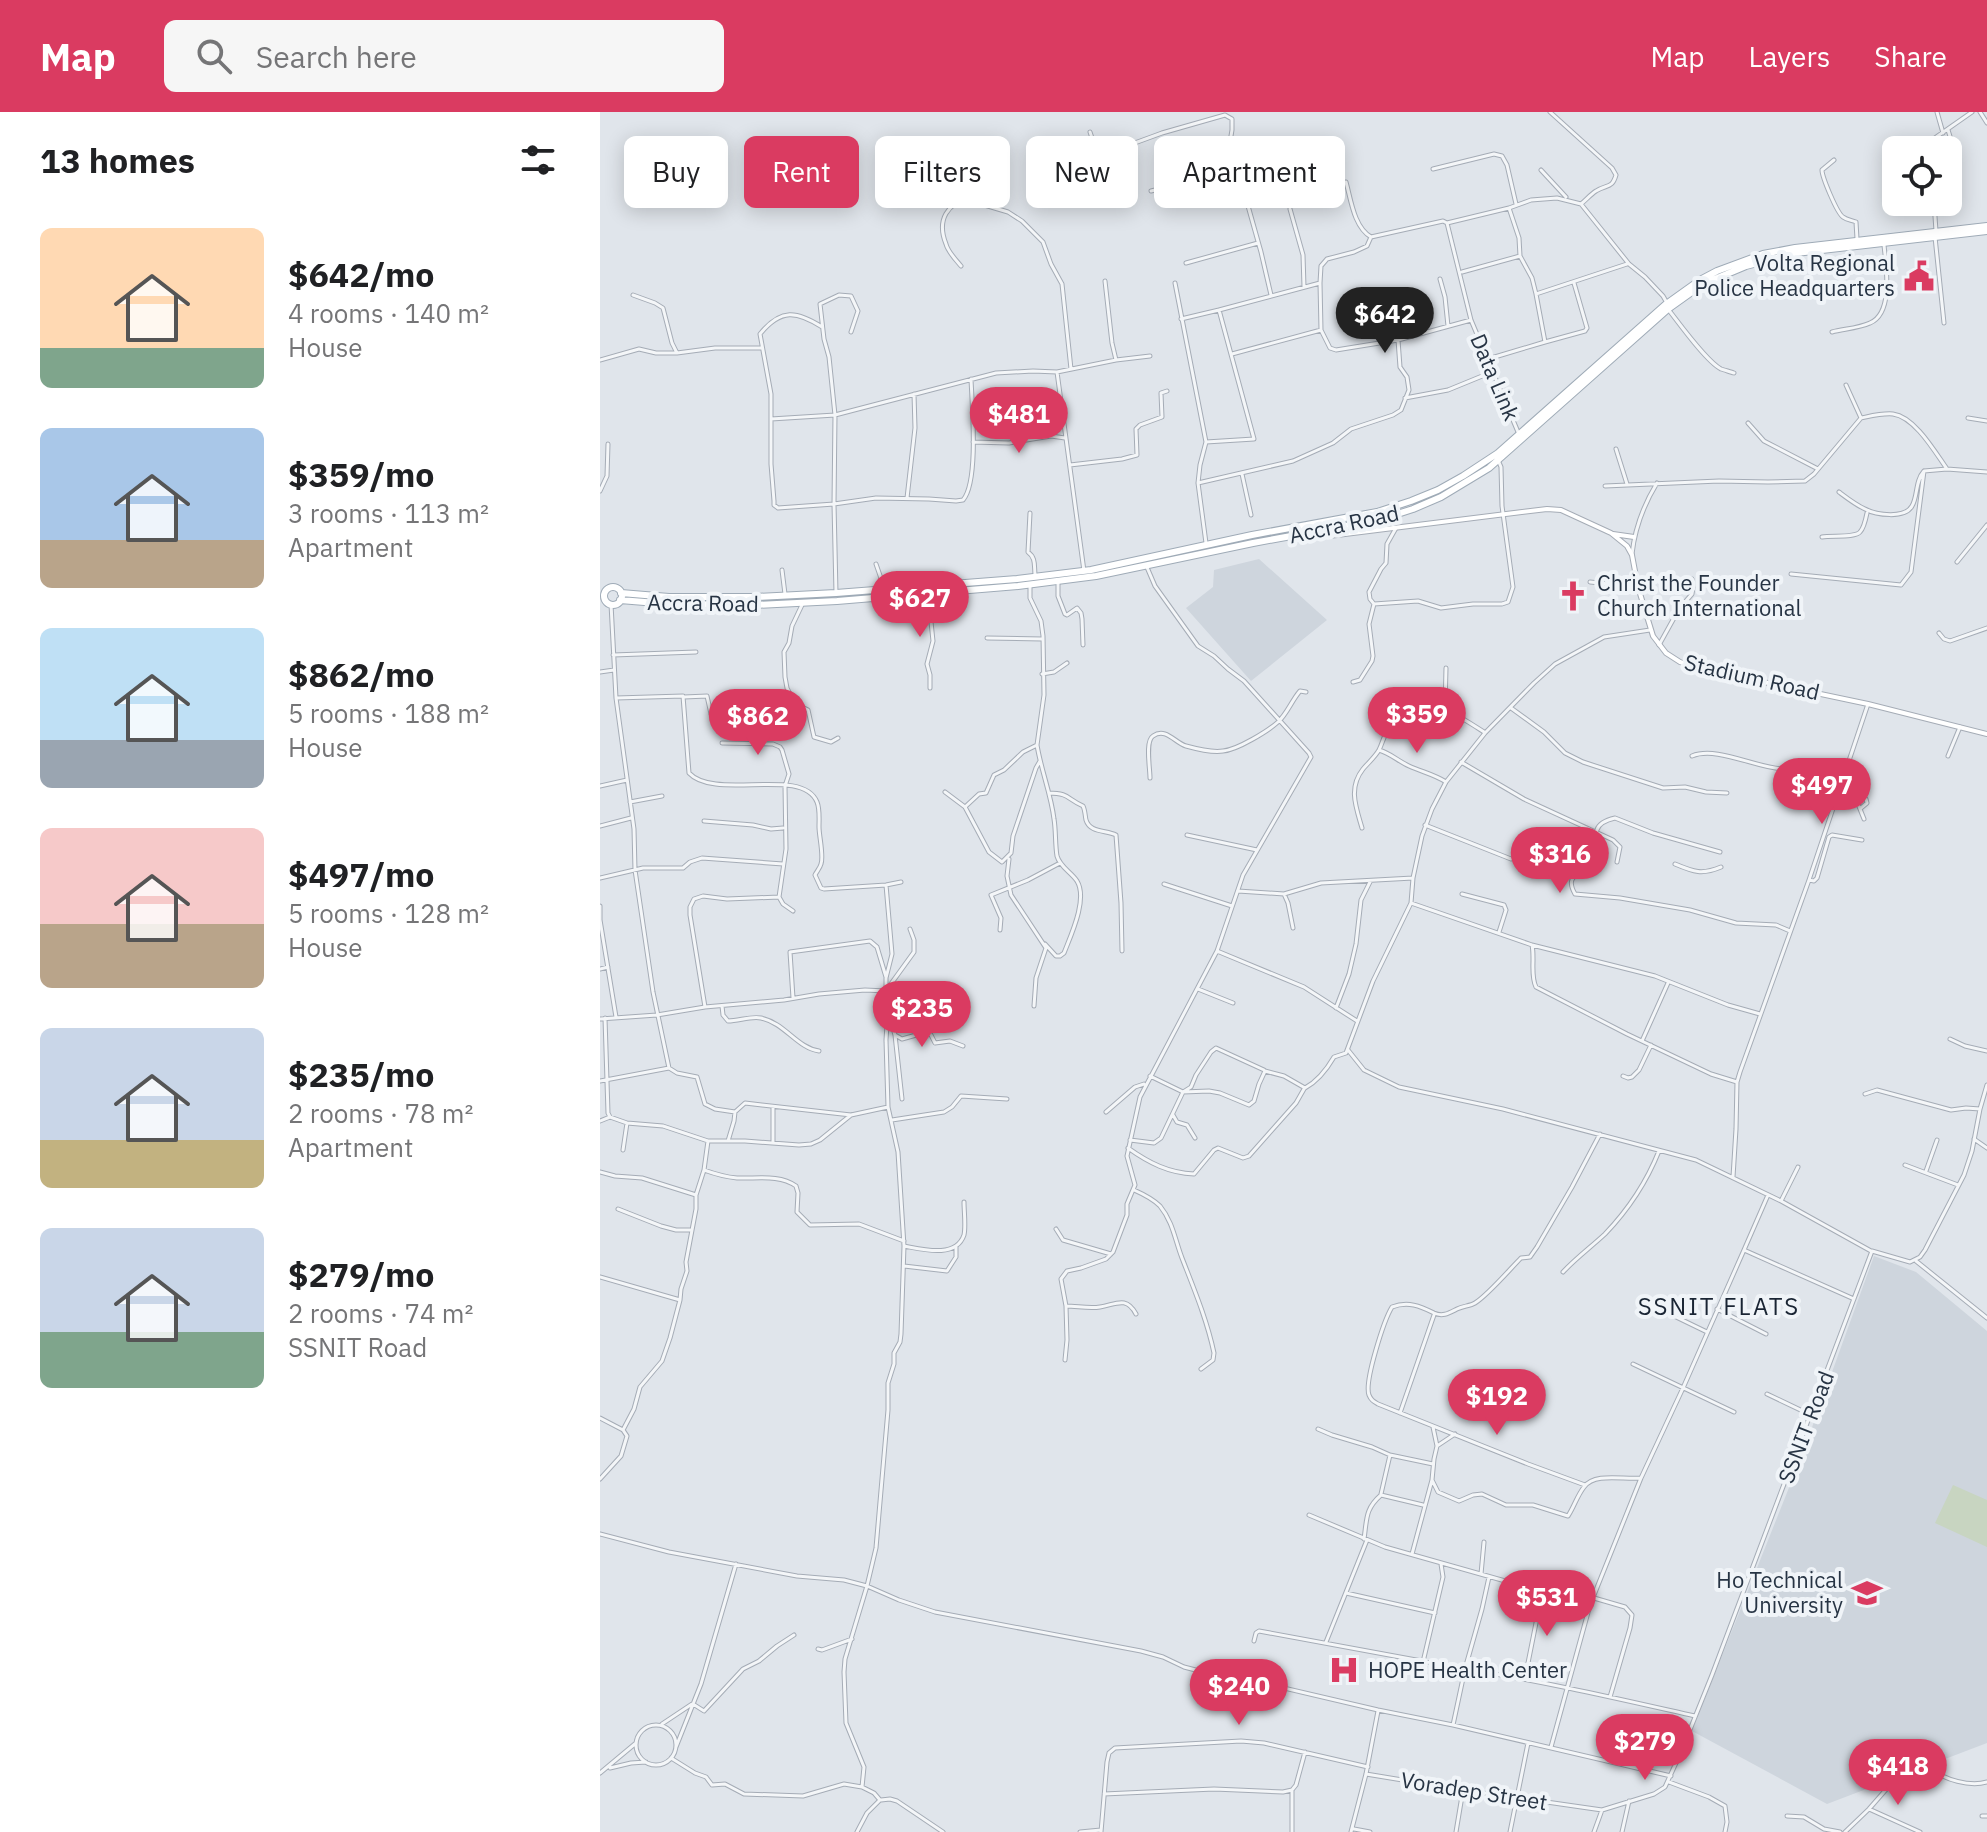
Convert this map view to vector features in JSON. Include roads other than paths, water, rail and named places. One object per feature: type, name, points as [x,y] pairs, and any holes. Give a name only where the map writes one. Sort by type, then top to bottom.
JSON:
[{"type":"main road","name":"Accra Road","points":[[620,596],[615,604],[604,597],[613,588],[620,596],[716,606],[1030,585],[1058,582],[1145,561],[1379,520],[1413,509],[1467,483],[1498,460],[1668,306],[1703,284],[1765,260],[1987,228]]},
{"type":"main road","name":"Accra Road","points":[[1145,561],[1206,545],[1377,512],[1438,490],[1463,476],[1519,435],[1700,280],[1744,260],[1795,248],[1936,234]]},
{"type":"main road","points":[[1299,534],[1341,535],[1547,509],[1561,510],[1611,533],[1624,542],[1632,555]]},
{"type":"main road","points":[[1316,524],[1341,535]]},
{"type":"main road","points":[[1611,533],[1634,537]]},
{"type":"main road","name":"Stadium Road","points":[[1632,555],[1651,630],[1666,653],[1680,662],[1987,734]]},
{"type":"main road","name":"Accra Road","points":[[620,596],[785,596],[1084,574]]},
{"type":"street","points":[[1550,112],[1616,175],[1609,186],[1598,190],[1581,204]]},
{"type":"street","points":[[1937,112],[1943,133]]},
{"type":"street","points":[[1938,136],[1972,112]]},
{"type":"street","points":[[1980,112],[1987,123]]},
{"type":"street","points":[[1090,132],[1096,150],[1102,155],[1225,115],[1232,119],[1231,136]]},
{"type":"street","points":[[1948,130],[1950,136]]},
{"type":"street","points":[[1433,169],[1494,154],[1502,156],[1516,204]]},
{"type":"street","points":[[1834,160],[1822,170],[1822,178],[1839,213],[1856,222],[1857,240]]},
{"type":"street","points":[[1541,170],[1567,199]]},
{"type":"street","points":[[1346,182],[1360,226],[1371,237],[1443,221],[1447,223],[1531,200],[1557,198],[1581,204],[1629,264],[1663,296],[1683,330],[1722,370],[1734,373]]},
{"type":"street","points":[[949,208],[943,227],[946,245],[961,266]]},
{"type":"street","points":[[994,208],[1022,221],[1043,242],[1062,284],[1071,369]]},
{"type":"street","points":[[1248,208],[1271,295]]},
{"type":"street","points":[[1509,208],[1519,238],[1520,256],[1532,278],[1545,342]]},
{"type":"street","points":[[1290,209],[1303,255],[1304,287]]},
{"type":"street","points":[[1935,216],[1944,323]]},
{"type":"street","name":"Data Link","points":[[1447,223],[1471,320],[1519,435]]},
{"type":"street","points":[[1371,237],[1367,246],[1323,261],[1321,330],[1330,348],[1336,350],[1398,340],[1471,320]]},
{"type":"street","points":[[1832,332],[1873,323],[1886,308],[1883,242]]},
{"type":"street","points":[[1186,263],[1258,243]]},
{"type":"street","points":[[1460,273],[1520,256]]},
{"type":"street","points":[[1536,294],[1629,264]]},
{"type":"street","points":[[1440,279],[1448,326]]},
{"type":"street","points":[[1105,281],[1116,360]]},
{"type":"street","points":[[1488,359],[1585,331],[1587,328],[1574,282]]},
{"type":"street","points":[[1175,283],[1206,442],[1198,483],[1206,545]]},
{"type":"street","points":[[1181,319],[1320,283]]},
{"type":"street","points":[[633,295],[663,308],[677,353]]},
{"type":"street","points":[[836,593],[835,415],[820,304],[839,295],[851,296],[858,311],[851,332]]},
{"type":"street","points":[[1206,442],[1254,439],[1219,310]]},
{"type":"street","points":[[822,327],[796,314],[773,320],[760,334],[770,383],[771,464],[774,505],[778,508],[876,498],[956,501],[966,497],[973,442],[971,379]]},
{"type":"street","points":[[1232,355],[1321,330]]},
{"type":"street","points":[[1198,483],[1293,461],[1333,443],[1351,429],[1401,410],[1409,390],[1407,377],[1400,367],[1398,340]]},
{"type":"street","points":[[600,360],[639,349],[677,353],[715,348],[762,348]]},
{"type":"street","points":[[771,419],[835,415],[996,373],[1057,372],[1150,356]]},
{"type":"street","points":[[1057,372],[1084,574]]},
{"type":"street","points":[[1405,398],[1448,390],[1492,372]]},
{"type":"street","points":[[1846,385],[1861,418]]},
{"type":"street","points":[[1070,465],[1137,455],[1136,429],[1162,417],[1161,393],[1167,391]]},
{"type":"street","points":[[907,498],[915,428],[914,393]]},
{"type":"street","points":[[1605,486],[1805,481],[1861,418],[1889,414],[1902,417],[1931,445],[1947,469]]},
{"type":"street","points":[[1968,418],[1987,421]]},
{"type":"street","points":[[1748,423],[1764,441],[1818,469]]},
{"type":"street","points":[[973,442],[1009,443],[1051,436],[1065,438]]},
{"type":"street","points":[[600,491],[607,476],[608,444]]},
{"type":"street","points":[[1616,449],[1627,484]]},
{"type":"street","points":[[1374,604],[1418,601],[1441,608],[1508,602],[1513,587],[1498,460]]},
{"type":"street","points":[[1791,574],[1901,585],[1911,572],[1924,471]]},
{"type":"street","points":[[1839,492],[1868,511],[1900,515],[1913,505],[1919,477],[1924,471],[1987,472]]},
{"type":"street","points":[[1242,474],[1251,515]]},
{"type":"street","points":[[1632,555],[1644,506],[1657,483]]},
{"type":"street","points":[[1822,537],[1856,535],[1868,511]]},
{"type":"street","points":[[1030,513],[1027,544],[1034,561],[1035,577]]},
{"type":"street","points":[[1957,562],[1987,525]]},
{"type":"street","points":[[1374,604],[1369,592],[1386,563],[1387,544],[1396,528]]},
{"type":"street","points":[[1065,1360],[1067,1340],[1066,1306],[1061,1285],[1063,1274],[1106,1259],[1111,1254],[1134,1190],[1127,1156],[1140,1097],[1217,951],[1243,875],[1311,757],[1244,681],[1198,646],[1155,586],[1145,561]]},
{"type":"street","points":[[876,564],[885,589]]},
{"type":"street","points":[[782,570],[785,596]]},
{"type":"street","points":[[1659,645],[1679,609],[1692,594],[1692,579]]},
{"type":"street","points":[[1058,582],[1058,596],[1065,614],[1077,608],[1081,613],[1083,645]]},
{"type":"street","points":[[1590,582],[1638,587]]},
{"type":"street","points":[[1030,585],[1032,605],[1041,621],[1042,639],[1044,695],[1037,745],[1054,819],[1058,858],[1078,883],[1080,896],[1078,914],[1064,953],[1060,956],[1056,956],[1025,918],[1011,895],[1007,876],[1013,836],[1040,761]]},
{"type":"street","points":[[930,688],[927,664],[933,641],[934,592]]},
{"type":"street","points":[[604,597],[634,829],[635,870],[657,1015],[669,1068]]},
{"type":"street","points":[[803,602],[784,652],[787,688],[798,705],[808,710],[814,737],[831,742],[838,738]]},
{"type":"street","points":[[1353,682],[1360,680],[1372,661],[1369,624],[1374,604]]},
{"type":"street","points":[[1939,633],[1950,641],[1987,628]]},
{"type":"street","points":[[1128,1148],[1160,1168],[1186,1174],[1194,1174],[1218,1148],[1243,1158],[1249,1156],[1296,1103],[1305,1088],[1325,1071],[1334,1057],[1348,1050],[1373,981],[1411,903],[1413,878],[1425,825],[1446,782],[1461,762],[1485,733],[1555,664],[1604,637],[1651,630]]},
{"type":"street","points":[[987,638],[1042,639]]},
{"type":"street","points":[[613,655],[696,652]]},
{"type":"street","points":[[1042,674],[1054,672],[1067,663]]},
{"type":"street","points":[[1445,709],[1446,668]]},
{"type":"street","points":[[600,672],[614,670]]},
{"type":"street","points":[[1150,778],[1149,739],[1152,736],[1161,733],[1184,746],[1229,750],[1280,721],[1300,691],[1306,692]]},
{"type":"street","points":[[616,698],[707,696],[711,714]]},
{"type":"street","points":[[1387,696],[1402,716]]},
{"type":"street","points":[[684,697],[688,764],[693,778],[715,783],[800,787],[818,803],[822,861],[815,875],[821,888],[901,882]]},
{"type":"street","points":[[1733,1177],[1737,1082],[1868,704]]},
{"type":"street","points":[[1362,828],[1355,803],[1354,784],[1379,750],[1389,728],[1402,716],[1420,708],[1438,707],[1485,733]]},
{"type":"street","points":[[1511,708],[1544,732],[1565,753],[1583,762],[1663,788],[1685,787],[1727,793]]},
{"type":"street","points":[[1948,756],[1960,727]]},
{"type":"street","points":[[722,743],[773,744],[780,747],[789,772],[785,786],[786,849],[779,897],[793,911]]},
{"type":"street","points":[[965,807],[979,794],[986,793],[994,775],[1037,745]]},
{"type":"street","points":[[1379,750],[1446,782]]},
{"type":"street","points":[[1692,756],[1711,752],[1767,768],[1782,769]]},
{"type":"street","points":[[1461,762],[1524,799],[1613,840],[1620,847],[1617,862]]},
{"type":"street","points":[[600,786],[627,780]]},
{"type":"street","points":[[1843,780],[1864,819]]},
{"type":"street","points":[[1849,789],[1866,799],[1867,803],[1860,809]]},
{"type":"street","points":[[945,792],[965,807],[992,855],[1002,862],[1009,856]]},
{"type":"street","points":[[1049,793],[1069,796],[1083,806],[1090,827],[1116,835],[1122,951]]},
{"type":"street","points":[[630,802],[662,796]]},
{"type":"street","points":[[600,826],[631,818]]},
{"type":"street","points":[[1720,852],[1653,833],[1615,818],[1601,822],[1596,831],[1600,852],[1585,868],[1575,873],[1572,888],[1575,894],[1690,910],[1736,923],[1776,925],[1791,932]]},
{"type":"street","points":[[704,821],[784,828]]},
{"type":"street","points":[[1425,825],[1511,859]]},
{"type":"street","points":[[1187,835],[1257,850]]},
{"type":"street","points":[[1809,880],[1817,878],[1829,837],[1862,840]]},
{"type":"street","points":[[600,878],[654,867],[683,868],[702,858],[783,864]]},
{"type":"street","points":[[1000,930],[1001,918],[990,896],[1060,863]]},
{"type":"street","points":[[1675,864],[1700,872],[1721,867]]},
{"type":"street","points":[[1238,891],[1284,894],[1321,883],[1413,878]]},
{"type":"street","points":[[1336,1008],[1356,944],[1361,900],[1371,880]]},
{"type":"street","points":[[1164,884],[1232,906]]},
{"type":"street","points":[[886,885],[892,954],[886,991],[895,1035],[902,1099]]},
{"type":"street","points":[[1284,894],[1293,928]]},
{"type":"street","points":[[1462,894],[1504,905],[1506,910],[1499,933]]},
{"type":"street","points":[[705,1007],[690,915],[694,899],[703,896],[727,899],[779,897]]},
{"type":"street","points":[[1411,903],[1532,945],[1655,976],[1728,1005],[1760,1014]]},
{"type":"street","points":[[600,906],[616,1017]]},
{"type":"street","points":[[886,991],[914,952],[910,929]]},
{"type":"street","points":[[793,998],[790,952],[870,941],[877,947],[886,978]]},
{"type":"street","points":[[1034,1006],[1036,978],[1045,944]]},
{"type":"street","points":[[1532,945],[1533,982],[1536,987],[1711,1074],[1737,1082]]},
{"type":"street","points":[[1217,951],[1304,987],[1357,1021]]},
{"type":"street","points":[[600,969],[608,967]]},
{"type":"street","points":[[1642,1041],[1668,983]]},
{"type":"street","points":[[1198,989],[1233,1003]]},
{"type":"street","points":[[610,1117],[602,1019],[865,990],[886,991]]},
{"type":"street","points":[[722,1006],[723,1015],[728,1021],[764,1019],[784,1029],[807,1048],[819,1051]]},
{"type":"street","points":[[862,1787],[864,1767],[846,1723],[844,1666],[876,1548],[887,1391],[894,1353],[900,1342],[904,1266],[898,1152],[888,1107],[888,1010]]},
{"type":"street","points":[[895,1035],[902,1039],[927,1032],[935,1043],[950,1041],[963,1046]]},
{"type":"street","points":[[1950,1039],[1987,1051]]},
{"type":"street","points":[[1623,1076],[1628,1078],[1637,1073],[1651,1045]]},
{"type":"street","points":[[1130,1140],[1154,1143],[1161,1138],[1183,1092],[1191,1087],[1216,1048],[1305,1088]]},
{"type":"street","points":[[1348,1050],[1364,1070],[1399,1087],[1503,1109],[1696,1160],[1781,1201],[1872,1251],[1910,1262],[1916,1261],[1925,1250],[1959,1185],[1969,1160],[1987,1088]]},
{"type":"street","points":[[600,1081],[669,1068],[697,1077],[705,1104],[735,1112]]},
{"type":"street","points":[[1150,1076],[1183,1092],[1220,1093],[1249,1105],[1254,1101],[1265,1071]]},
{"type":"street","points":[[1106,1112],[1135,1087],[1146,1083]]},
{"type":"street","points":[[1865,1094],[1877,1090],[1951,1110],[1980,1109]]},
{"type":"street","points":[[892,1120],[944,1112],[961,1096],[1007,1099]]},
{"type":"street","points":[[728,1141],[735,1112],[745,1103],[851,1115],[888,1107]]},
{"type":"street","points":[[773,1107],[773,1143]]},
{"type":"street","points":[[600,1121],[610,1117],[627,1123],[663,1126],[708,1141],[811,1144],[851,1115]]},
{"type":"street","points":[[1173,1115],[1177,1122],[1187,1125],[1195,1138]]},
{"type":"street","points":[[623,1150],[627,1123]]},
{"type":"street","points":[[1585,1485],[1378,1404],[1368,1392],[1374,1357],[1390,1309],[1394,1305],[1413,1304],[1448,1315],[1475,1303],[1521,1258],[1530,1257],[1600,1134]]},
{"type":"street","points":[[1974,1139],[1987,1148]]},
{"type":"street","points":[[1926,1172],[1937,1140]]},
{"type":"street","points":[[623,1430],[634,1409],[640,1387],[662,1361],[670,1338],[687,1271],[696,1195],[708,1141]]},
{"type":"street","points":[[1563,1272],[1606,1233],[1634,1198],[1659,1151]]},
{"type":"street","points":[[1905,1165],[1959,1185]]},
{"type":"street","points":[[1781,1201],[1798,1167]]},
{"type":"street","points":[[704,1170],[731,1178],[785,1181],[796,1186],[797,1212],[810,1225],[859,1224],[904,1244],[941,1251],[956,1246]]},
{"type":"street","points":[[600,1172],[642,1178],[696,1195]]},
{"type":"street","points":[[1134,1190],[1158,1203],[1167,1216],[1192,1278],[1214,1353],[1213,1360],[1201,1369]]},
{"type":"street","points":[[1551,1747],[1593,1597],[1641,1478],[1769,1195]]},
{"type":"street","points":[[904,1266],[947,1271],[964,1234],[964,1202]]},
{"type":"street","points":[[618,1209],[661,1226],[692,1230]]},
{"type":"street","points":[[1056,1229],[1063,1240],[1111,1254]]},
{"type":"street","points":[[1744,1250],[1854,1299]]},
{"type":"street","name":"SSNIT Road","points":[[1668,1782],[1872,1251]]},
{"type":"street","points":[[1916,1261],[1987,1318]]},
{"type":"street","points":[[600,1277],[680,1300]]},
{"type":"street","points":[[1641,1300],[1707,1332]]},
{"type":"street","points":[[1066,1306],[1103,1307],[1123,1302],[1132,1307],[1136,1314]]},
{"type":"street","points":[[1717,1309],[1766,1334]]},
{"type":"street","points":[[1400,1413],[1434,1313]]},
{"type":"street","points":[[1633,1364],[1734,1412]]},
{"type":"street","points":[[1767,1394],[1811,1415]]},
{"type":"street","points":[[600,1418],[623,1430],[627,1436],[621,1456],[600,1479]]},
{"type":"street","points":[[1412,1554],[1432,1480],[1437,1446],[1433,1426]]},
{"type":"street","points":[[1318,1429],[1390,1455],[1433,1464]]},
{"type":"street","points":[[1437,1446],[1455,1434]]},
{"type":"street","points":[[1326,1642],[1366,1540],[1371,1503],[1381,1495],[1390,1455]]},
{"type":"street","points":[[1432,1480],[1438,1492],[1459,1501],[1482,1494],[1506,1505],[1533,1505],[1568,1516],[1585,1485],[1600,1479],[1641,1478]]},
{"type":"street","points":[[1381,1495],[1425,1505]]},
{"type":"street","points":[[1309,1515],[1385,1547],[1590,1605]]},
{"type":"street","points":[[600,1534],[669,1552],[797,1576],[844,1580],[935,1612],[1141,1651],[1211,1674],[1453,1725],[1671,1776]]},
{"type":"street","points":[[1481,1574],[1484,1542]]},
{"type":"street","points":[[1423,1662],[1444,1574],[1440,1562]]},
{"type":"street","points":[[606,1769],[631,1763],[661,1764],[671,1758],[701,1684],[736,1564]]},
{"type":"street","points":[[1453,1725],[1489,1577]]},
{"type":"street","points":[[1346,1593],[1435,1613]]},
{"type":"street","points":[[1525,1678],[1542,1593]]},
{"type":"street","points":[[1593,1597],[1625,1607],[1632,1615],[1610,1697]]},
{"type":"street","points":[[1254,1641],[1259,1631],[1326,1642],[1423,1662],[1525,1678],[1695,1716]]},
{"type":"street","points":[[692,1704],[704,1711],[743,1669],[794,1635]]},
{"type":"street","points":[[818,1649],[852,1639]]},
{"type":"street","points":[[661,1726],[692,1704]]},
{"type":"street","points":[[1370,1832],[1352,1830],[1378,1710]]},
{"type":"street","points":[[600,1773],[636,1743],[643,1730],[651,1726],[661,1726],[672,1733],[676,1747]]},
{"type":"street","points":[[1080,1832],[1101,1831],[1111,1749],[1241,1741],[1264,1743],[1368,1767]]},
{"type":"street","points":[[636,1743],[637,1752],[647,1762]]},
{"type":"street","points":[[1510,1832],[1528,1743]]},
{"type":"street","points":[[1292,1832],[1292,1790],[1305,1752]]},
{"type":"street","points":[[1787,1816],[1804,1817],[1824,1829],[1843,1832],[1869,1809],[1918,1753],[1931,1768],[1951,1780],[1987,1782]]},
{"type":"street","points":[[671,1758],[706,1777],[712,1785],[725,1784],[744,1794],[803,1796],[844,1784],[862,1787],[880,1800]]},
{"type":"street","name":"Voradep Street","points":[[1366,1774],[1602,1810],[1629,1801]]},
{"type":"street","points":[[1622,1832],[1629,1801],[1660,1791],[1668,1782],[1725,1806],[1725,1832]]},
{"type":"street","points":[[1104,1794],[1214,1789],[1292,1790]]},
{"type":"street","points":[[1456,1832],[1463,1790]]},
{"type":"street","points":[[857,1832],[867,1813],[880,1800],[890,1799],[943,1832]]},
{"type":"street","points":[[1869,1809],[1918,1831]]},
{"type":"street","points":[[1594,1832],[1602,1810]]},
{"type":"place","name":"Volta Regional Police Headquarters","points":[[1919,276]]},
{"type":"place","name":"Christ the Founder Church International","points":[[1573,596]]},
{"type":"place","name":"Ho Technical University","points":[[1867,1593]]},
{"type":"place","name":"HOPE Health Center","points":[[1344,1670]]},
{"type":"district","name":"SSNIT FLATS","points":[[1719,1307]]}]
